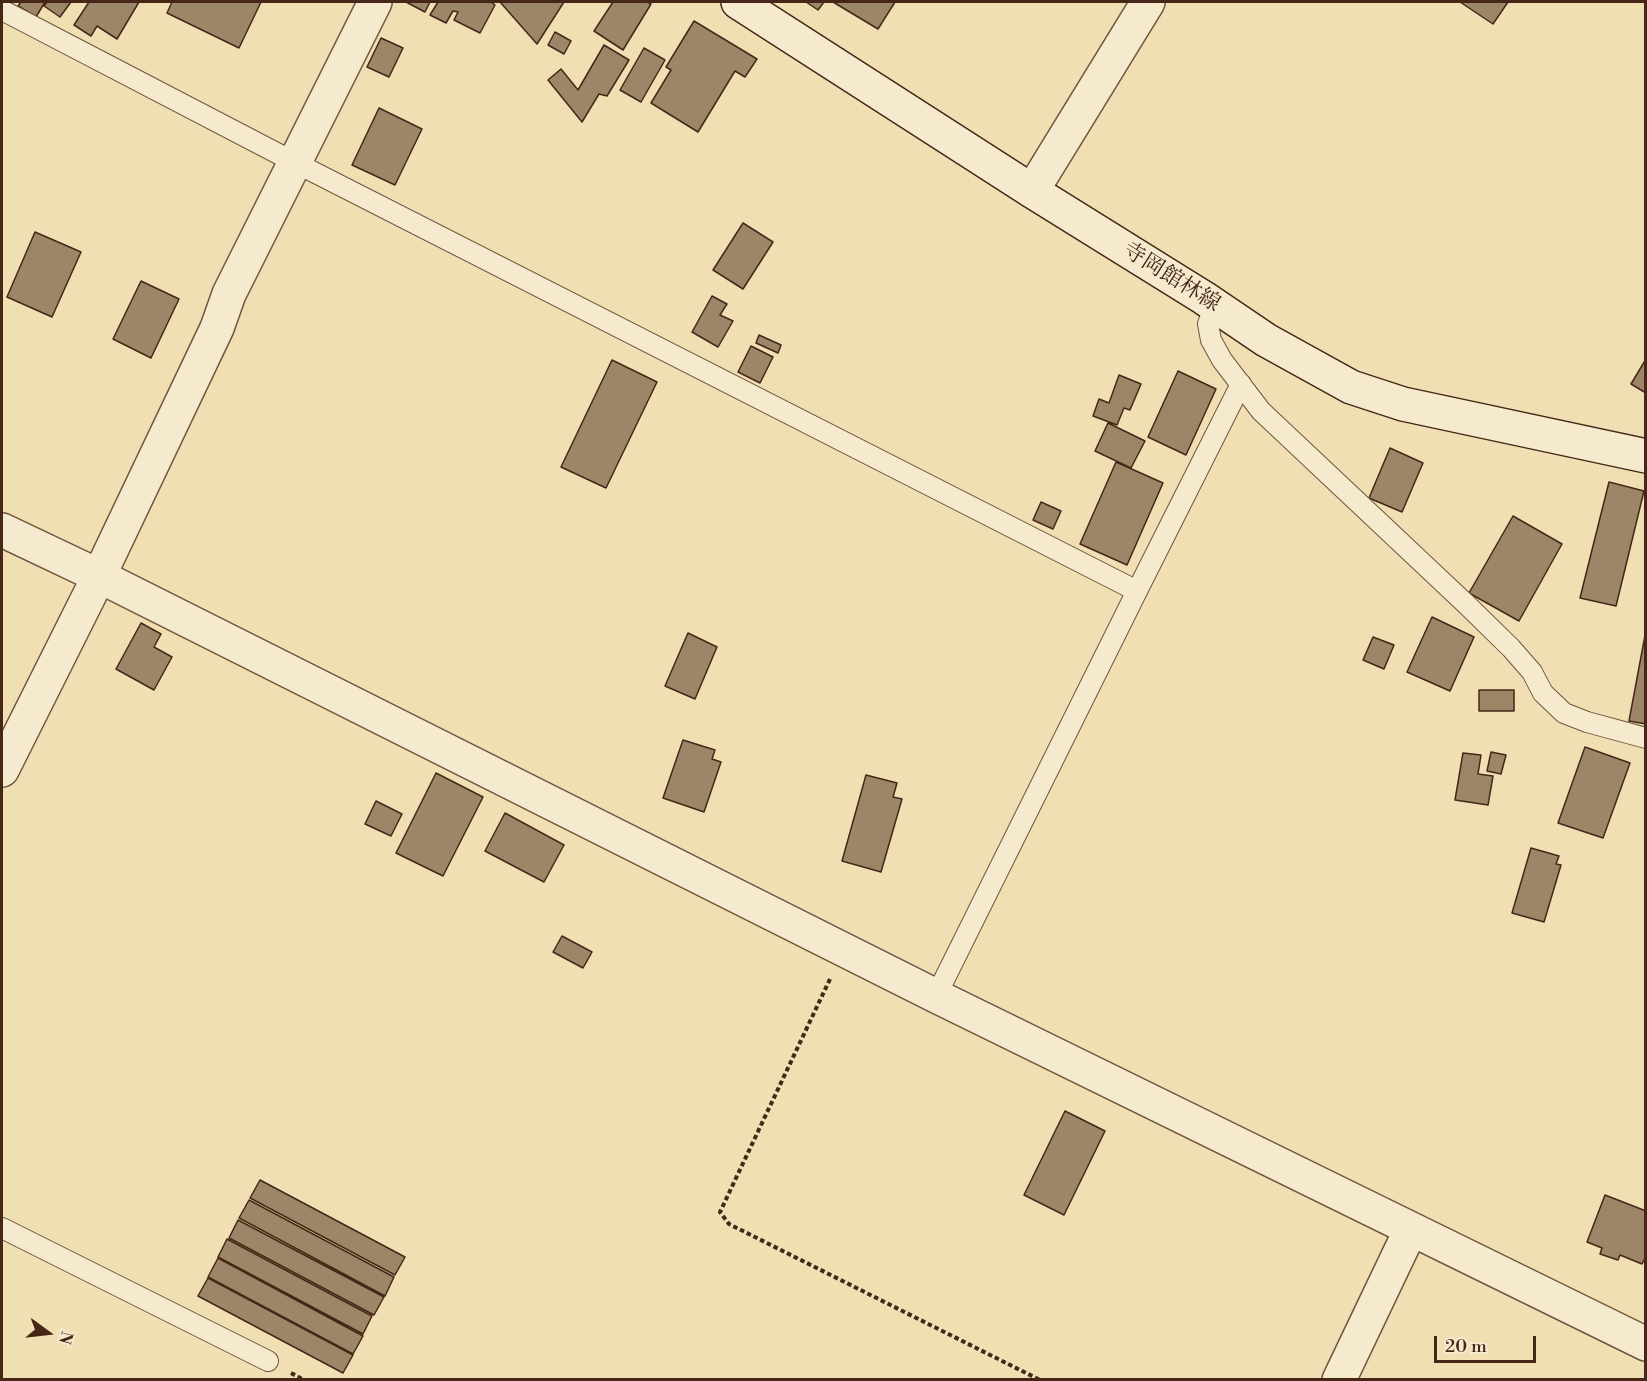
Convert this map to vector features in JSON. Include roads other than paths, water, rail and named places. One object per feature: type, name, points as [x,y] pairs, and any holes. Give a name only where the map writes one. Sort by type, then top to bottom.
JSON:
[{"type":"street","points":[[2,770],[99,576],[217,328],[229,294],[375,2]]},
{"type":"street","name":"寺岡館林線","points":[[738,2],[1032,191],[1215,305],[1266,340],[1351,387],[1403,404],[1646,456]]},
{"type":"street","points":[[1032,191],[1148,2]]},
{"type":"street","points":[[2,530],[99,576],[843,950],[1646,1344]]},
{"type":"street","points":[[1339,1380],[1411,1229]]},
{"type":"lane","points":[[2,10],[294,162],[1137,591]]},
{"type":"lane","points":[[1215,305],[1208,324],[1211,340],[1222,360],[1261,411],[1511,648],[1532,672],[1543,693],[1564,713],[1587,722],[1646,738]]},
{"type":"lane","points":[[936,996],[1241,384]]},
{"type":"lane","points":[[2,1228],[268,1361]]}]
